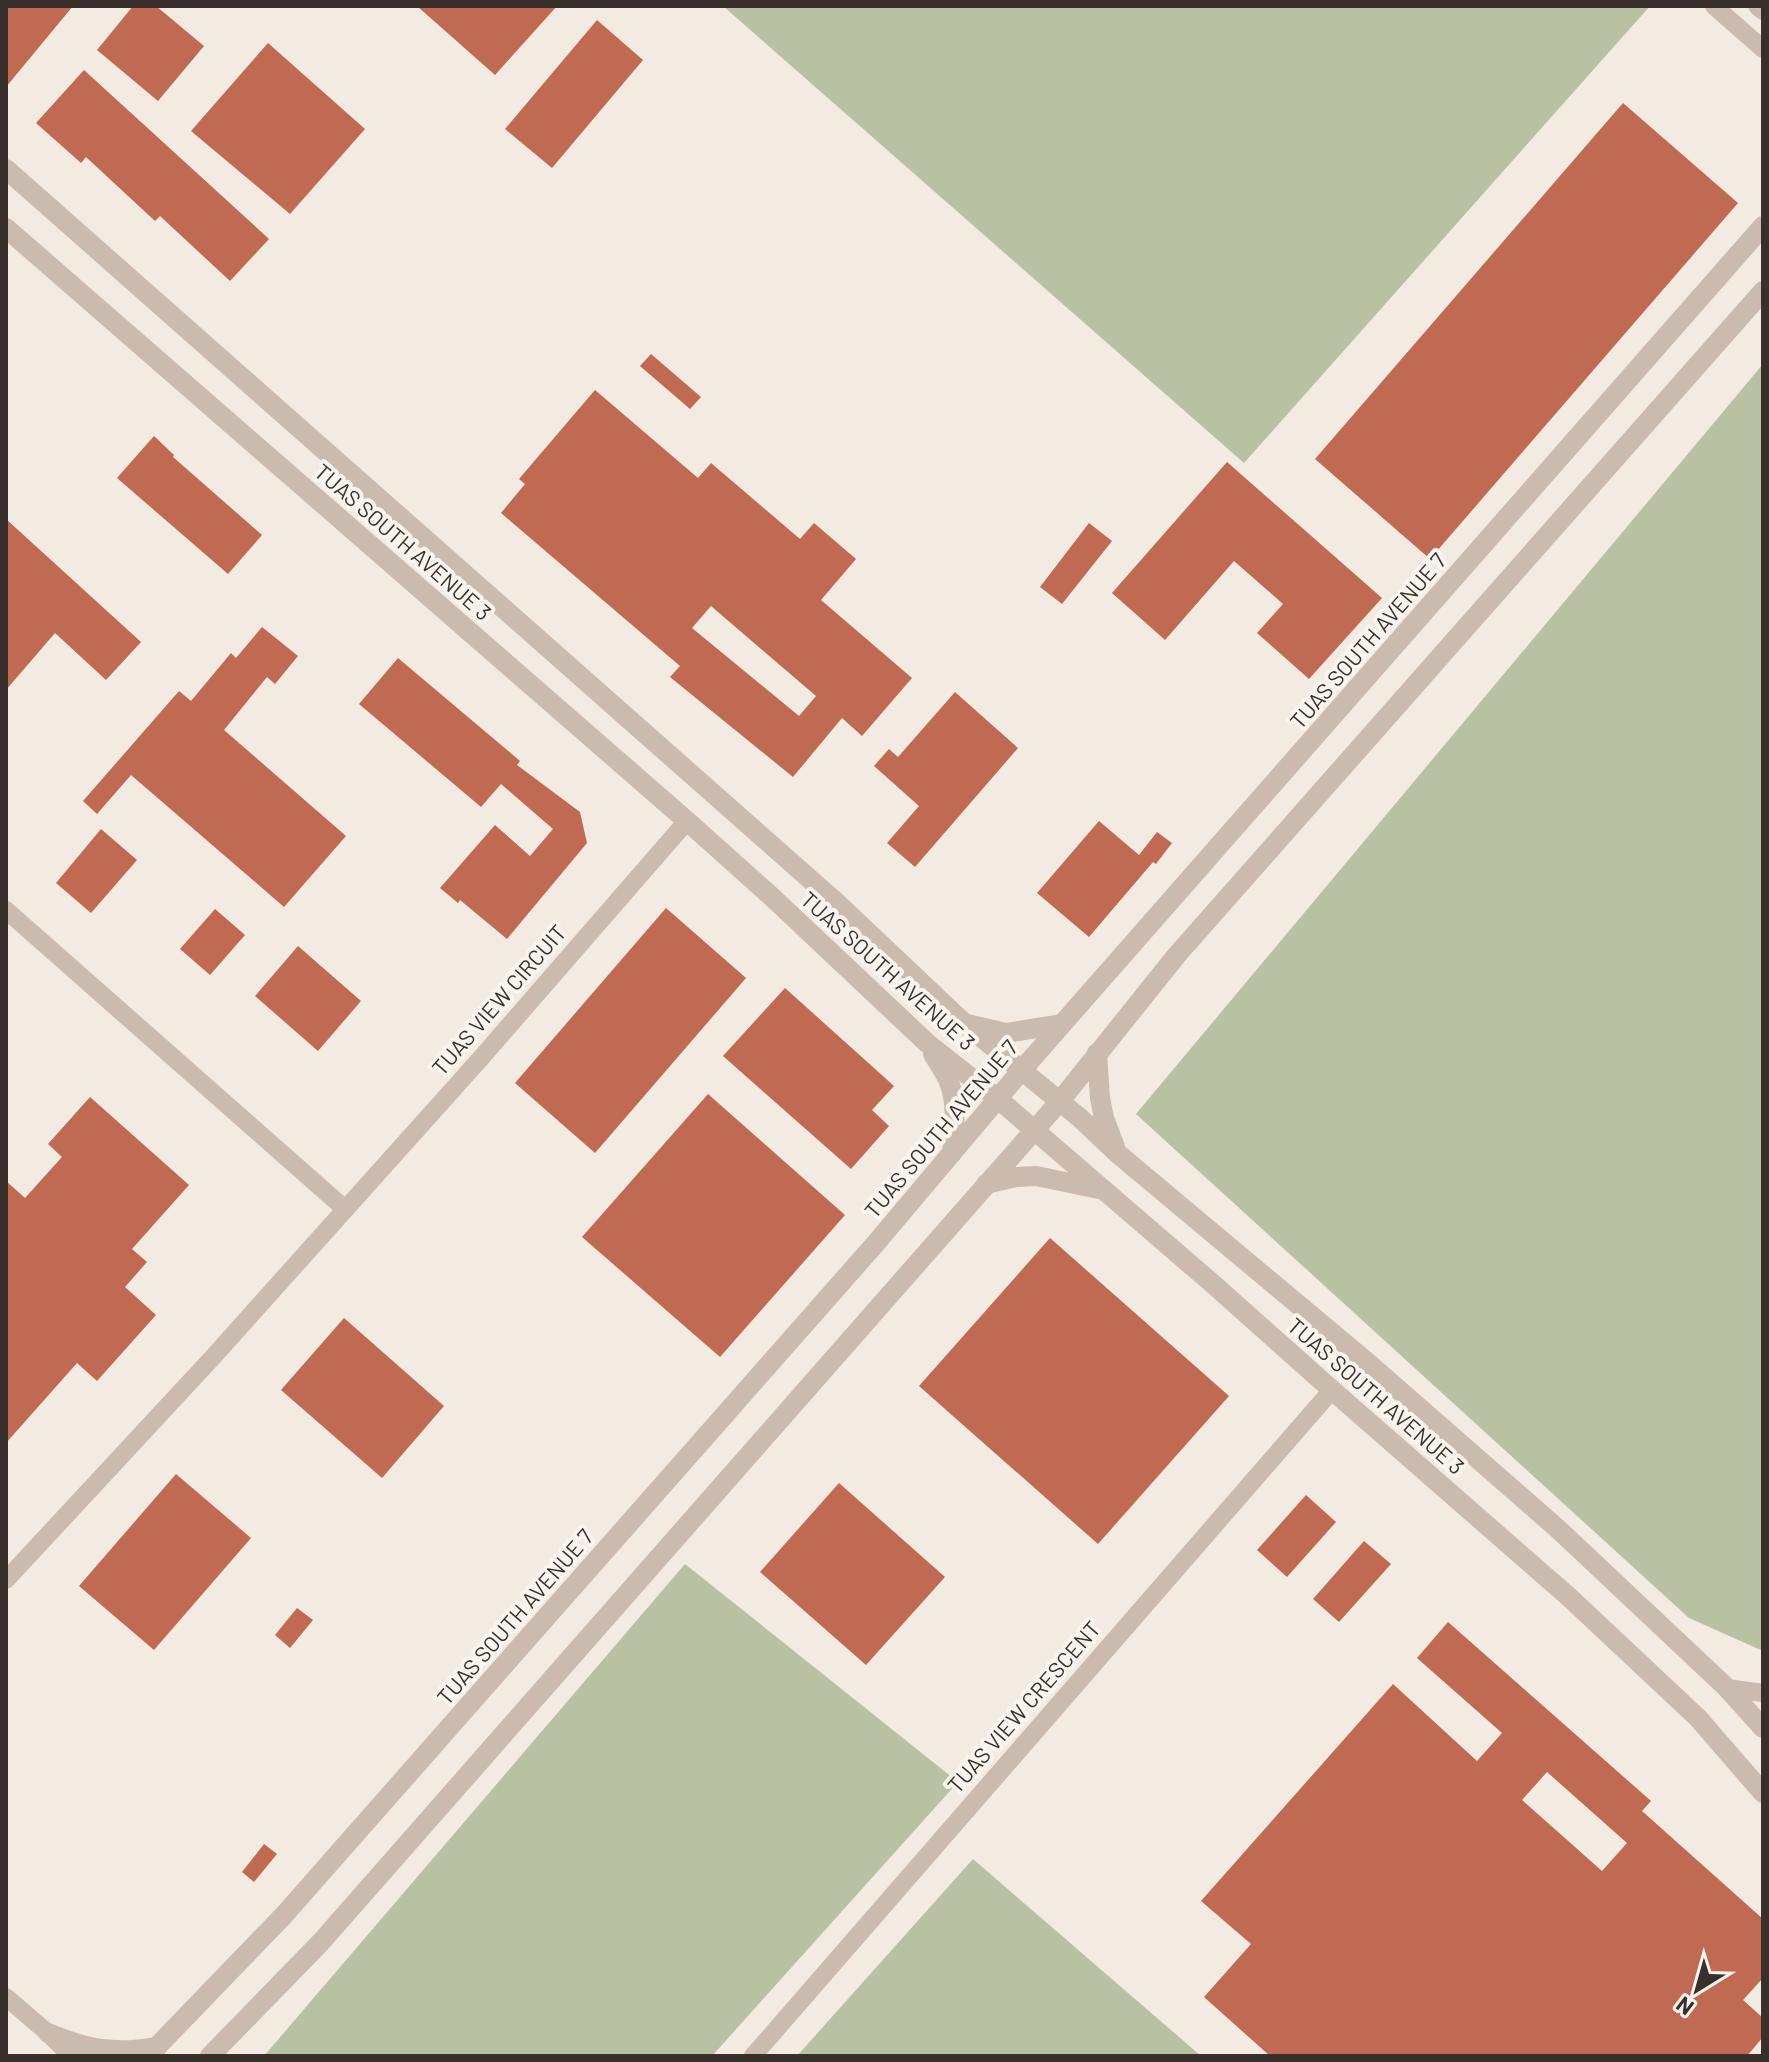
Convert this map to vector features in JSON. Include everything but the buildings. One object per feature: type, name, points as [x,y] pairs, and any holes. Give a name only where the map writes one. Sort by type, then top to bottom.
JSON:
[{"type":"street","points":[[1714,6],[1763,49]]},
{"type":"street","points":[[1757,6],[1763,11]]},
{"type":"street","name":"TUAS SOUTH AVENUE 3","points":[[6,169],[825,893],[964,1023],[1368,1363],[1558,1529],[1727,1688],[1763,1728]]},
{"type":"street","name":"TUAS SOUTH AVENUE 7","points":[[152,2051],[284,1915],[876,1243],[997,1098],[1763,226]]},
{"type":"street","name":"TUAS SOUTH AVENUE 3","points":[[6,228],[687,821],[927,1043],[997,1098],[1213,1284],[1569,1597],[1698,1718],[1763,1793]]},
{"type":"street","points":[[210,2056],[321,1942],[1060,1101],[1176,956],[1763,291]]},
{"type":"street","name":"TUAS VIEW CIRCUIT","points":[[7,1575],[213,1357],[481,1058],[687,821]]},
{"type":"street","points":[[6,910],[345,1209]]},
{"type":"street","points":[[964,1023],[1006,1033],[1062,1024]]},
{"type":"street","points":[[927,1043],[949,1082],[955,1119],[952,1153]]},
{"type":"street","points":[[1097,1053],[1100,1098],[1117,1153]]},
{"type":"street","points":[[986,1184],[1036,1176],[1102,1190]]},
{"type":"street","name":"TUAS VIEW CRESCENT","points":[[753,2056],[1332,1390]]},
{"type":"street","points":[[1727,1688],[1763,1693]]},
{"type":"street","points":[[6,1997],[71,2056]]},
{"type":"street","points":[[48,2033],[102,2051],[152,2051]]},
{"type":"street","points":[[48,2033],[59,2056]]},
{"type":"green space","points":[[723,6],[1650,6],[1244,463]]},
{"type":"green space","points":[[1763,364],[1763,1651],[1689,1618],[1136,1114]]},
{"type":"green space","points":[[685,1564],[958,1782],[712,2056],[264,2056]]},
{"type":"green space","points":[[973,1859],[1201,2056],[797,2056]]}]
